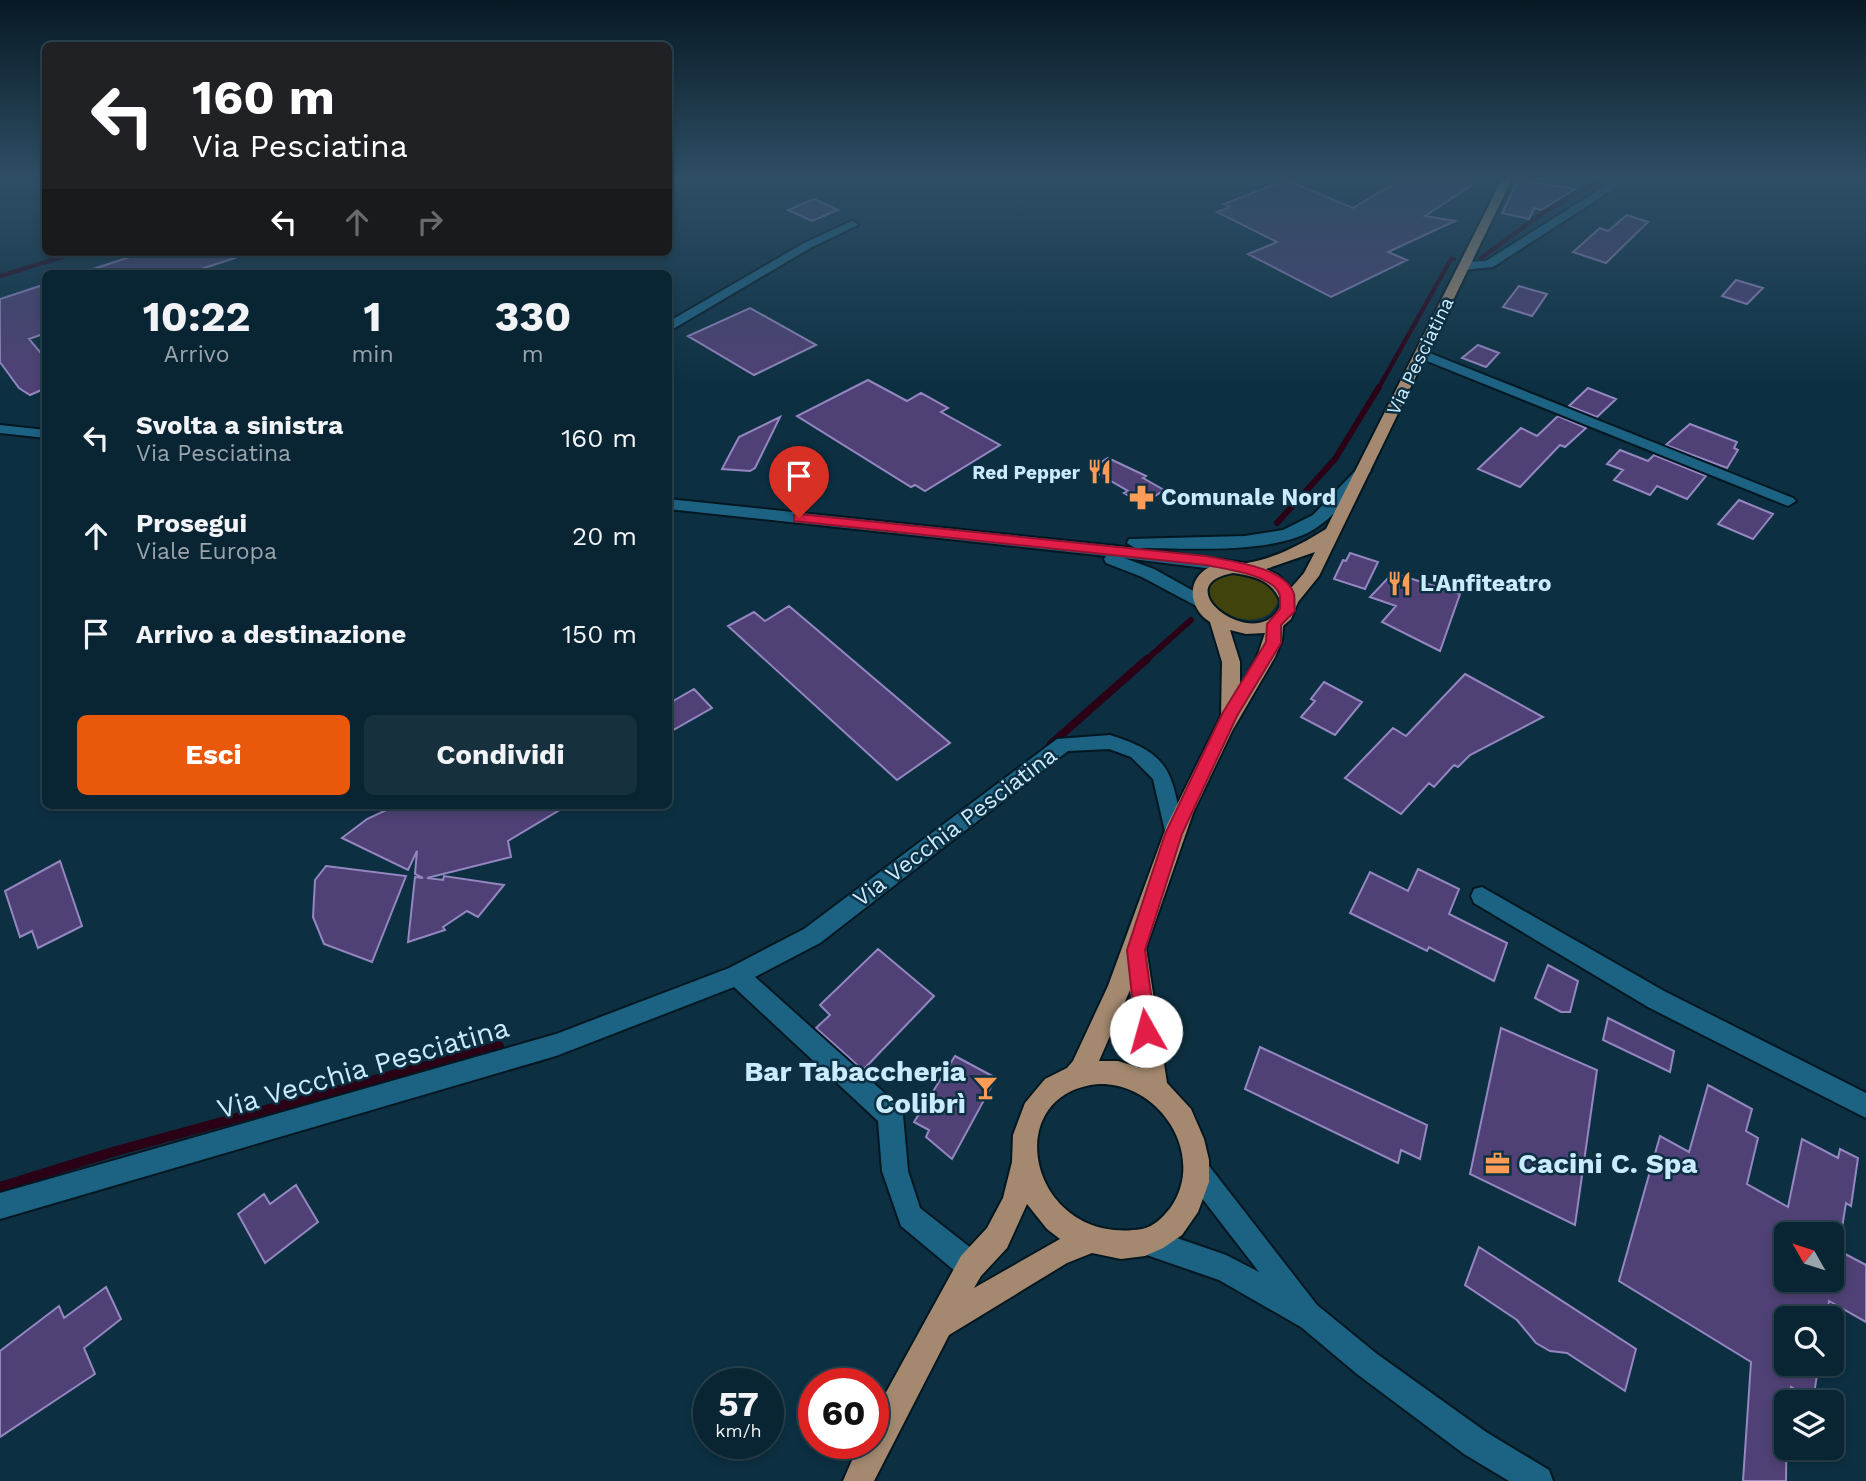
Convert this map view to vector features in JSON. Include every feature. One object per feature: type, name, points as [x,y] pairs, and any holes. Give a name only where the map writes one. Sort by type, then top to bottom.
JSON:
[{"type":"main road","name":"Via Pesciatina","points":[[1078,1075],[1136,950],[1174,834],[1230,714],[1273,643],[1274,624],[1283,618],[1289,602],[1311,576],[1473,248]]},
{"type":"main road","points":[[1200,601],[1200,585],[1212,573],[1222,569],[1247,569],[1308,549],[1332,532]]},
{"type":"main road","points":[[1247,569],[1271,578],[1280,585],[1289,602]]},
{"type":"main road","name":"Via Pesciatina","points":[[1200,601],[1218,619],[1231,662],[1230,714]]},
{"type":"main road","points":[[1218,619],[1253,628],[1274,624]]},
{"type":"main road","name":"Via Pesciatina","points":[[1136,950],[1155,1088]]},
{"type":"main road","points":[[858,1481],[971,1266],[997,1238],[1015,1201],[1032,1115],[1044,1097],[1059,1083],[1078,1075],[1104,1071],[1130,1076],[1155,1088],[1172,1104],[1186,1124],[1194,1147],[1197,1171],[1194,1193],[1183,1214],[1168,1231],[1148,1242],[1119,1247],[1089,1241],[1065,1228],[1045,1209],[1032,1185],[1025,1159]]},
{"type":"main road","points":[[938,1325],[1058,1253],[1089,1241]]},
{"type":"street","points":[[672,326],[803,248]]},
{"type":"street","points":[[1464,266],[1489,264],[1513,248]]},
{"type":"street","points":[[1422,354],[1788,501]]},
{"type":"street","points":[[0,429],[42,434]]},
{"type":"street","points":[[1074,547],[1280,536],[1301,530],[1315,520],[1363,471]]},
{"type":"street","points":[[672,505],[1206,561],[1247,569]]},
{"type":"street","points":[[1074,547],[1148,573],[1200,601]]},
{"type":"street","name":"Via Vecchia Pesciatina","points":[[0,1206],[556,1045],[737,975],[812,936],[1064,744],[1110,741],[1138,752],[1162,776],[1174,834]]},
{"type":"street","points":[[1482,896],[1656,999],[1866,1106]]},
{"type":"street","points":[[737,975],[890,1115],[895,1171],[910,1217],[971,1266]]},
{"type":"street","points":[[1197,1171],[1311,1317]]},
{"type":"street","points":[[1148,1242],[1226,1269],[1311,1317],[1367,1364],[1475,1443],[1538,1481]]},
{"type":"green space","points":[[1238,573],[1262,580],[1271,587],[1278,598],[1274,609],[1265,616],[1242,619],[1220,609],[1212,600],[1209,589],[1217,579]]},
{"type":"building","points":[[1262,248],[1396,248],[1388,252],[1407,260],[1331,297],[1248,254]]},
{"type":"building","points":[[1577,248],[1621,248],[1606,263],[1573,252]]},
{"type":"building","points":[[133,256],[241,256],[198,270],[93,269]]},
{"type":"building","points":[[1736,280],[1763,288],[1747,304],[1722,296]]},
{"type":"building","points":[[42,285],[42,334],[29,339],[42,354],[42,390],[30,395],[19,388],[0,362],[0,299]]},
{"type":"building","points":[[1519,286],[1547,294],[1532,316],[1503,307]]},
{"type":"building","points":[[750,308],[816,345],[754,375],[688,336]]},
{"type":"building","points":[[1478,345],[1499,353],[1486,367],[1462,358]]},
{"type":"building","points":[[868,380],[907,401],[921,393],[948,408],[941,412],[1000,445],[925,491],[915,485],[911,487],[797,416]]},
{"type":"building","points":[[1588,388],[1616,399],[1597,417],[1569,406]]},
{"type":"building","points":[[1558,416],[1586,428],[1565,447],[1560,445],[1520,487],[1478,469],[1521,428],[1537,436]]},
{"type":"building","points":[[780,417],[755,468],[750,471],[722,469],[739,437]]},
{"type":"building","points":[[1690,424],[1737,442],[1734,448],[1738,450],[1727,468],[1666,445]]},
{"type":"building","points":[[1620,450],[1648,461],[1654,455],[1706,476],[1687,499],[1657,486],[1650,495],[1614,480],[1623,470],[1607,464]]},
{"type":"building","points":[[1108,458],[1146,476],[1143,478],[1164,490],[1143,504],[1124,493],[1128,491],[1090,469]]},
{"type":"building","points":[[1739,500],[1773,514],[1753,539],[1718,524]]},
{"type":"building","points":[[1350,553],[1378,562],[1365,589],[1334,579],[1343,560],[1346,561]]},
{"type":"building","points":[[1393,573],[1460,594],[1440,651],[1382,622],[1396,606],[1370,597]]},
{"type":"building","points":[[789,606],[950,743],[897,780],[728,626],[754,612],[765,621]]},
{"type":"building","points":[[1465,674],[1543,717],[1470,755],[1458,767],[1454,765],[1434,787],[1429,783],[1401,814],[1345,778],[1393,728],[1406,736]]},
{"type":"building","points":[[1324,682],[1362,702],[1335,735],[1301,717],[1315,701],[1311,699]]},
{"type":"building","points":[[694,689],[712,708],[672,731],[672,702]]},
{"type":"building","points":[[388,809],[561,809],[508,841],[511,857],[427,878],[443,880],[444,876],[504,885],[478,917],[467,911],[443,927],[445,930],[408,942],[415,877],[423,878],[415,874],[417,851],[408,870],[342,838],[367,819]]},
{"type":"building","points":[[60,861],[82,926],[38,948],[32,931],[20,937],[5,891]]},
{"type":"building","points":[[326,866],[406,876],[372,962],[324,944],[313,917],[315,880]]},
{"type":"building","points":[[1418,869],[1459,889],[1449,914],[1507,943],[1494,981],[1429,947],[1427,951],[1350,913],[1370,872],[1408,891]]},
{"type":"building","points":[[878,949],[934,996],[863,1070],[816,1028],[830,1015],[820,1005]]},
{"type":"building","points":[[1548,965],[1578,981],[1570,1012],[1561,1012],[1535,998]]},
{"type":"building","points":[[1608,1018],[1674,1051],[1670,1072],[1603,1040]]},
{"type":"building","points":[[1501,1028],[1597,1070],[1575,1225],[1470,1174]]},
{"type":"building","points":[[1260,1047],[1427,1125],[1420,1159],[1401,1150],[1398,1163],[1245,1089]]},
{"type":"building","points":[[955,1056],[996,1078],[952,1159],[926,1137],[929,1130],[914,1122]]},
{"type":"building","points":[[1708,1085],[1752,1109],[1746,1131],[1758,1138],[1747,1184],[1788,1207],[1802,1139],[1838,1158],[1840,1149],[1858,1158],[1851,1206],[1846,1203],[1843,1222],[1774,1222],[1774,1292],[1844,1292],[1844,1253],[1866,1265],[1866,1322],[1844,1310],[1844,1306],[1829,1301],[1828,1306],[1774,1306],[1774,1376],[1817,1376],[1815,1390],[1796,1390],[1791,1387],[1791,1390],[1774,1390],[1774,1460],[1786,1460],[1786,1481],[1743,1481],[1751,1362],[1619,1281],[1660,1136],[1689,1152]]},
{"type":"building","points":[[296,1185],[318,1222],[265,1263],[238,1214],[264,1194],[270,1204]]},
{"type":"building","points":[[1479,1247],[1636,1349],[1625,1391],[1567,1353],[1550,1351],[1536,1343],[1517,1320],[1465,1285]]},
{"type":"building","points":[[106,1287],[121,1319],[84,1348],[95,1374],[0,1437],[0,1351],[59,1306],[64,1318]]},
{"type":"waterway","points":[[1481,258],[1495,248]]},
{"type":"waterway","points":[[0,276],[65,256]]},
{"type":"waterway","points":[[1378,389],[1451,259],[1454,259]]},
{"type":"waterway","points":[[1277,523],[1335,459],[1379,387]]},
{"type":"waterway","points":[[1145,661],[1191,620]]},
{"type":"waterway","points":[[1051,744],[1147,659]]},
{"type":"waterway","points":[[0,1187],[116,1151],[499,1046]]},
{"type":"place","name":"Red Pepper","points":[[1100,472]]},
{"type":"place","name":"Comunale Nord","points":[[1141,497]]},
{"type":"place","name":"L'Anfiteatro","points":[[1400,583]]},
{"type":"place","name":"Bar Tabaccheria Colibrì","points":[[986,1087]]},
{"type":"place","name":"Cacini C. Spa","points":[[1498,1163]]},
{"type":"route","points":[[799,518],[1206,561],[1259,572],[1271,578],[1287,593],[1288,611],[1274,624],[1273,643],[1230,714],[1174,834],[1136,950],[1146,1031]]}]
